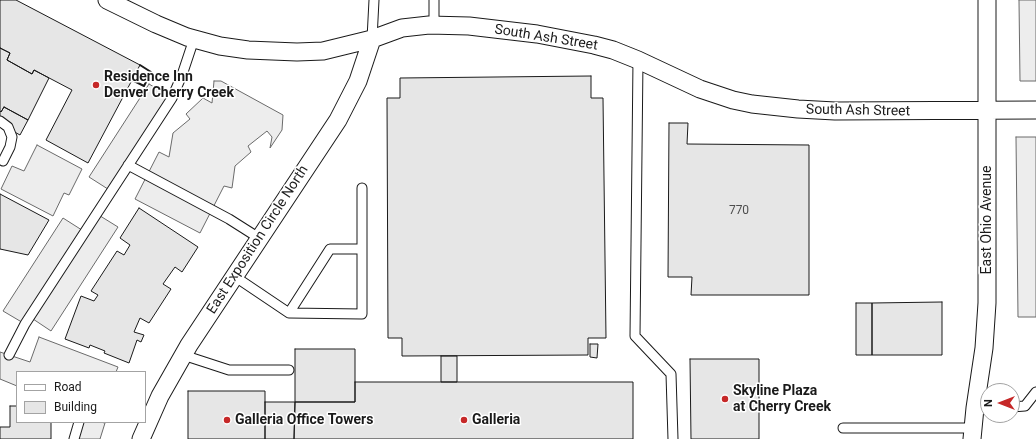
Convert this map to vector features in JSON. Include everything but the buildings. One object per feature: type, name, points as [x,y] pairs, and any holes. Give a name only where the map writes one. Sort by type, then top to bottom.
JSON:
[{"type":"street","name":"South Ash Street","points":[[107,0],[156,24],[194,39],[236,48],[268,52],[323,51],[372,39],[402,28],[434,25],[469,26],[536,34],[613,50],[700,89],[733,100],[752,104],[835,111],[1036,110]]},
{"type":"street","name":"East Ohio Avenue","points":[[982,383],[987,303],[987,0]]},
{"type":"street","name":"East Exposition Circle North","points":[[141,439],[160,396],[183,355],[338,120],[358,81],[372,39]]},
{"type":"street","name":"East Ohio Avenue","points":[[973,434],[980,411]]},
{"type":"lane","points":[[372,39],[374,0]]},
{"type":"lane","points":[[434,0],[434,25]]},
{"type":"lane","points":[[10,355],[25,324],[176,89],[194,39]]},
{"type":"lane","points":[[638,60],[635,336],[671,374],[673,439]]},
{"type":"lane","points":[[0,121],[8,127],[12,137],[10,147],[3,161]]},
{"type":"lane","points":[[128,165],[225,216],[259,238]]},
{"type":"lane","points":[[234,276],[289,313],[362,314],[362,188]]},
{"type":"lane","points":[[289,313],[330,249],[362,249]]},
{"type":"lane","points":[[183,355],[229,370],[289,370]]},
{"type":"lane","points":[[1020,406],[1025,406],[1036,392]]},
{"type":"lane","points":[[74,439],[79,423]]},
{"type":"lane","points":[[843,428],[973,434]]},
{"type":"shaded area","points":[[1019,0],[1036,0],[1036,81],[1020,81]]},
{"type":"shaded area","points":[[214,81],[221,81],[283,115],[282,130],[270,148],[272,137],[267,131],[248,146],[251,152],[235,166],[232,188],[224,186],[200,233],[135,199],[159,152],[169,157],[173,133],[190,119],[186,114],[203,98],[212,103]]},
{"type":"shaded area","points":[[149,84],[172,98],[111,191],[89,177]]},
{"type":"shaded area","points":[[1016,137],[1036,137],[1036,317],[1018,317]]},
{"type":"shaded area","points":[[37,145],[82,169],[69,195],[64,193],[53,216],[1,189],[12,166],[24,171]]},
{"type":"shaded area","points":[[97,214],[118,227],[51,331],[30,317],[25,324],[3,311],[63,218],[85,232]]},
{"type":"shaded area","points":[[39,337],[118,367],[116,371],[16,371],[16,386],[0,379],[0,352],[30,362]]},
{"type":"shaded area","points":[[79,423],[105,423],[100,439],[74,439]]},
{"type":"wall","points":[[132,80],[144,86],[151,72],[140,65]]},
{"type":"place","name":"Residence Inn Denver Cherry Creek","points":[[96,85]]},
{"type":"place","name":"Skyline Plaza at Cherry Creek","points":[[725,399]]},
{"type":"place","name":"Galleria Office Towers","points":[[227,420]]},
{"type":"place","name":"Galleria","points":[[464,420]]}]
